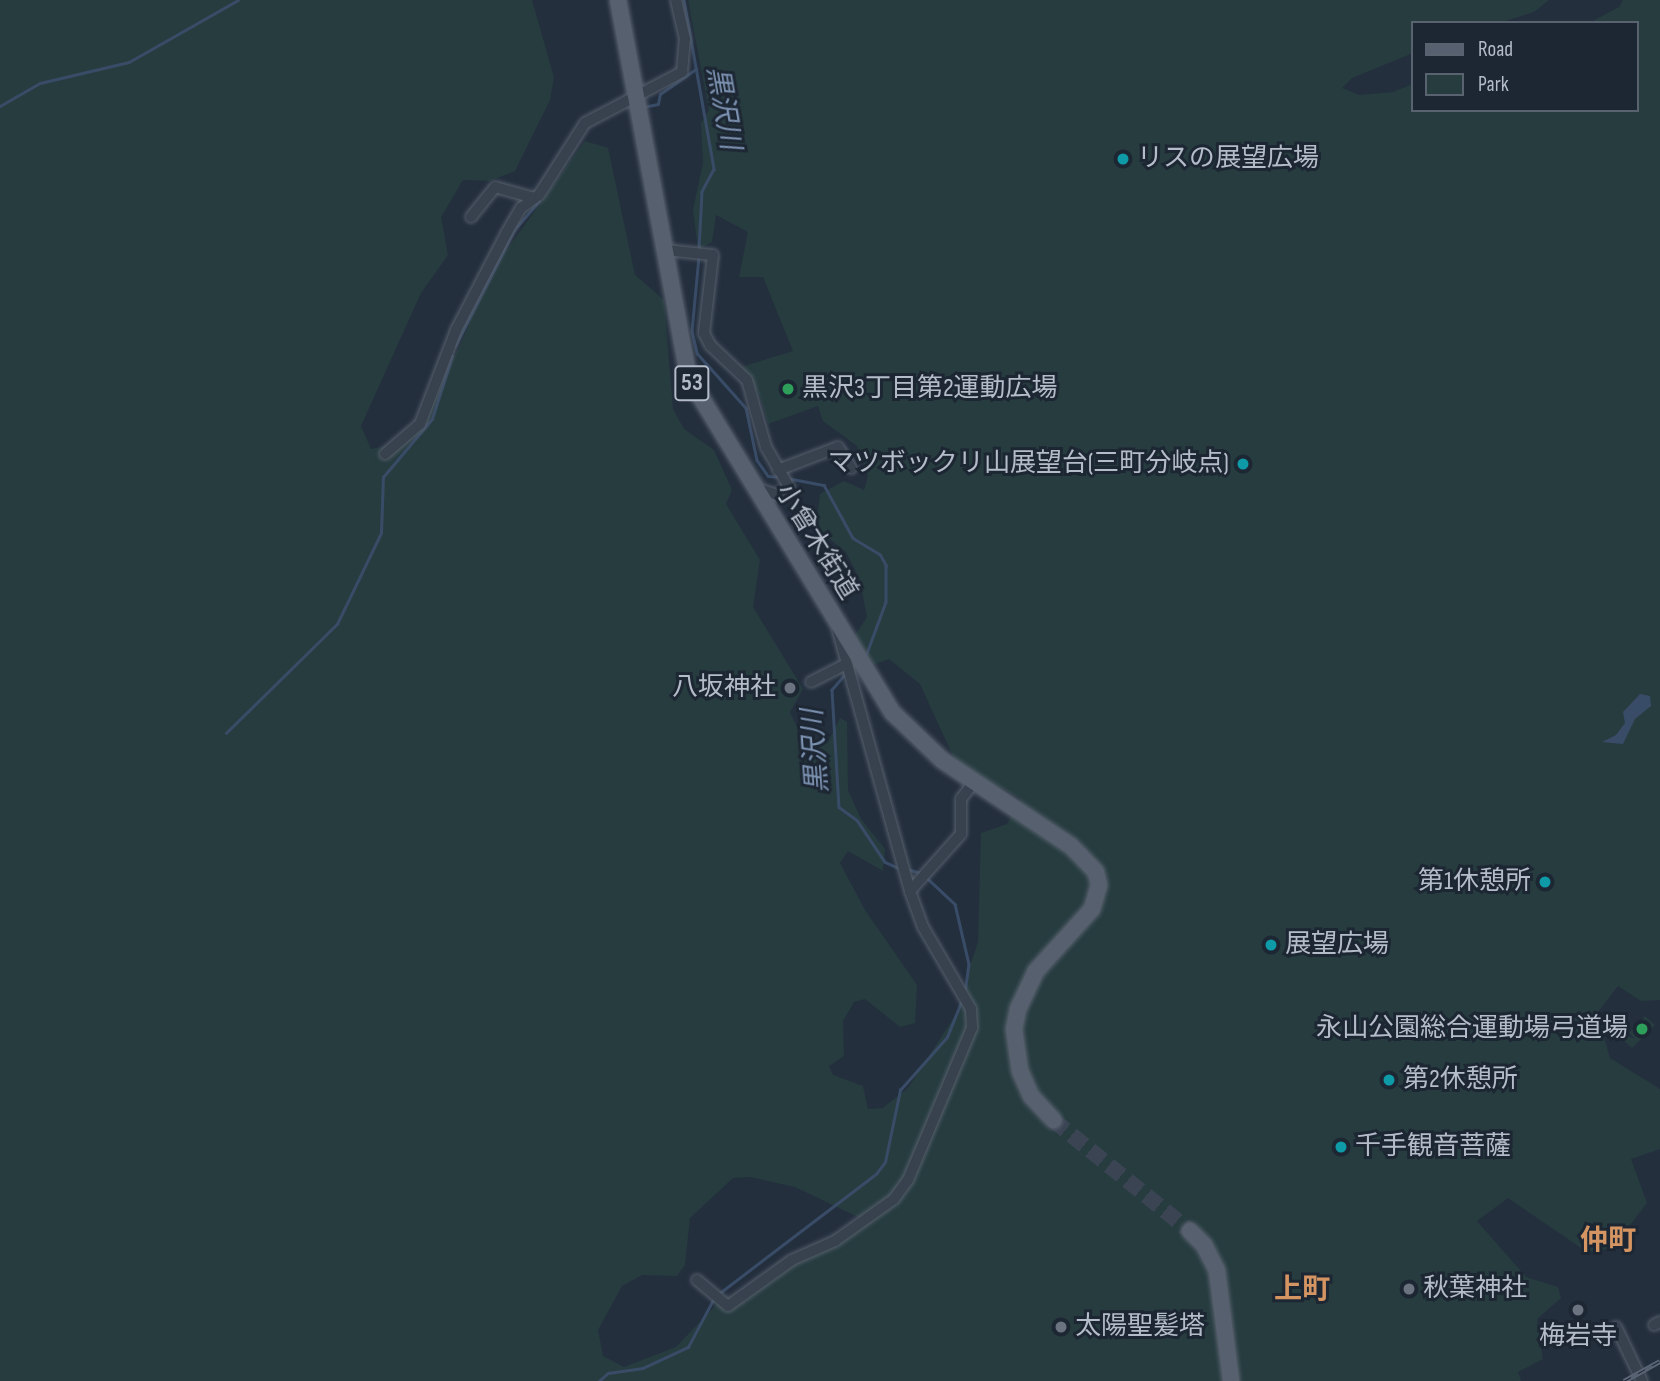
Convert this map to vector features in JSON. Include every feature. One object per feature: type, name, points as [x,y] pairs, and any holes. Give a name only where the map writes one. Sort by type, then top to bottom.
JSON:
[{"type":"main road","name":"小曾木街道","points":[[618,0],[689,378],[835,620],[853,668],[912,734],[974,782],[1071,846],[1096,872],[1099,886],[1092,909],[1036,971],[1018,1009],[1015,1046],[1031,1096],[1053,1120]]},
{"type":"main road","points":[[1190,1230],[1204,1245],[1217,1271],[1231,1381]]},
{"type":"street","points":[[385,454],[420,424],[456,330],[507,232],[521,208],[534,198],[585,123],[621,100],[638,103],[682,72],[685,38],[676,0]]},
{"type":"street","points":[[471,217],[495,187],[534,198]]},
{"type":"street","points":[[666,250],[713,255],[704,333],[753,390],[766,447],[786,483],[786,492],[778,495],[754,488]]},
{"type":"street","points":[[778,471],[838,447],[851,468]]},
{"type":"street","points":[[696,1280],[728,1306],[792,1260],[835,1241],[894,1199],[908,1180],[937,1104],[968,1044],[972,1028],[967,1003],[923,927],[910,891],[853,668],[811,682]]},
{"type":"street","points":[[910,891],[961,834],[961,799],[974,782]]},
{"type":"street","points":[[1616,1327],[1642,1381]]},
{"type":"green space","points":[[0,0],[532,0],[554,77],[550,100],[515,171],[490,181],[463,180],[441,217],[448,255],[421,293],[361,426],[371,449],[407,442],[460,346],[490,273],[585,141],[608,148],[635,275],[664,300],[673,409],[684,429],[714,450],[732,490],[726,504],[760,560],[753,607],[803,689],[790,712],[809,754],[828,742],[840,718],[847,722],[848,790],[861,819],[885,849],[883,871],[848,851],[840,863],[865,910],[917,985],[915,1023],[900,1027],[865,999],[854,1002],[843,1021],[844,1056],[829,1066],[833,1075],[863,1086],[868,1109],[883,1108],[908,1088],[966,999],[966,978],[978,942],[981,833],[1007,824],[1020,798],[957,765],[920,684],[889,659],[873,665],[854,637],[867,617],[860,580],[846,552],[816,528],[820,494],[844,481],[864,490],[868,476],[857,446],[823,421],[818,406],[768,424],[760,396],[741,367],[793,351],[763,277],[739,277],[748,232],[716,215],[712,242],[698,249],[693,210],[703,163],[701,123],[709,110],[688,0],[1549,0],[1534,12],[1505,21],[1412,21],[1412,53],[1352,78],[1342,88],[1359,95],[1393,92],[1412,84],[1412,112],[1639,112],[1639,21],[1593,21],[1619,7],[1623,0],[1660,0],[1660,1000],[1641,1001],[1618,986],[1597,1013],[1610,1058],[1660,1089],[1660,1149],[1631,1159],[1647,1203],[1612,1248],[1587,1252],[1508,1198],[1477,1221],[1526,1277],[1558,1287],[1561,1298],[1537,1319],[1543,1359],[1518,1372],[1521,1381],[0,1381]],"holes":[[[750,1177],[795,1187],[858,1217],[837,1244],[794,1256],[746,1301],[717,1304],[676,1347],[624,1367],[603,1356],[598,1330],[622,1286],[642,1275],[677,1276],[685,1265],[690,1218],[733,1178]]]},
{"type":"green space","name":"永山公園総合運動場弓道場","points":[[1645,1016],[1655,1025],[1632,1048],[1624,1041],[1628,1036],[1635,1039],[1629,1033]]},
{"type":"water","points":[[1640,694],[1650,696],[1651,706],[1635,719],[1623,744],[1602,742],[1616,735],[1625,723],[1623,712]]},
{"type":"waterway","points":[[0,106],[40,83],[129,62],[238,0]]},
{"type":"waterway","name":"黒沢川","points":[[684,0],[714,169],[702,192],[699,250]]},
{"type":"waterway","points":[[643,107],[658,104],[660,94],[696,69]]},
{"type":"waterway","points":[[455,346],[514,230],[539,201]]},
{"type":"waterway","name":"黒沢川","points":[[699,257],[692,331],[697,353],[746,408],[757,460],[768,476],[781,477]]},
{"type":"waterway","points":[[226,733],[337,624],[381,533],[383,477],[432,419],[452,356]]},
{"type":"waterway","name":"黒沢川","points":[[787,478],[824,485],[853,538],[880,554],[886,565],[886,602],[866,656]]},
{"type":"waterway","name":"黒沢川","points":[[845,675],[832,690],[839,807],[857,820],[885,862],[901,869]]},
{"type":"waterway","name":"黒沢川","points":[[907,869],[921,873]]},
{"type":"waterway","name":"黒沢川","points":[[926,877],[955,904],[969,964],[965,991]]},
{"type":"waterway","name":"黒沢川","points":[[717,1295],[876,1174],[885,1162],[900,1090],[947,1037],[962,1000]]},
{"type":"waterway","name":"黒沢川","points":[[599,1381],[608,1373],[643,1368],[688,1347],[713,1300]]},
{"type":"tunnel","points":[[1053,1120],[1190,1231]]},
{"type":"railway","points":[[1624,1381],[1660,1361]]},
{"type":"place","name":"リスの展望広場","points":[[1123,159]]},
{"type":"place","name":"黒沢3丁目第2運動広場","points":[[788,389]]},
{"type":"place","name":"マツボックリ山展望台(三町分岐点)","points":[[1243,464]]},
{"type":"place","name":"八坂神社","points":[[790,688]]},
{"type":"place","name":"第1休憩所","points":[[1545,882]]},
{"type":"place","name":"展望広場","points":[[1271,945]]},
{"type":"place","name":"永山公園総合運動場弓道場","points":[[1642,1029]]},
{"type":"place","name":"第2休憩所","points":[[1389,1080]]},
{"type":"place","name":"千手観音菩薩","points":[[1341,1147]]},
{"type":"place","name":"秋葉神社","points":[[1409,1289]]},
{"type":"place","name":"梅岩寺","points":[[1578,1310]]},
{"type":"place","name":"太陽聖髪塔","points":[[1061,1327]]},
{"type":"district","name":"仲町","points":[[1608,1241]]},
{"type":"district","name":"上町","points":[[1302,1290]]}]
